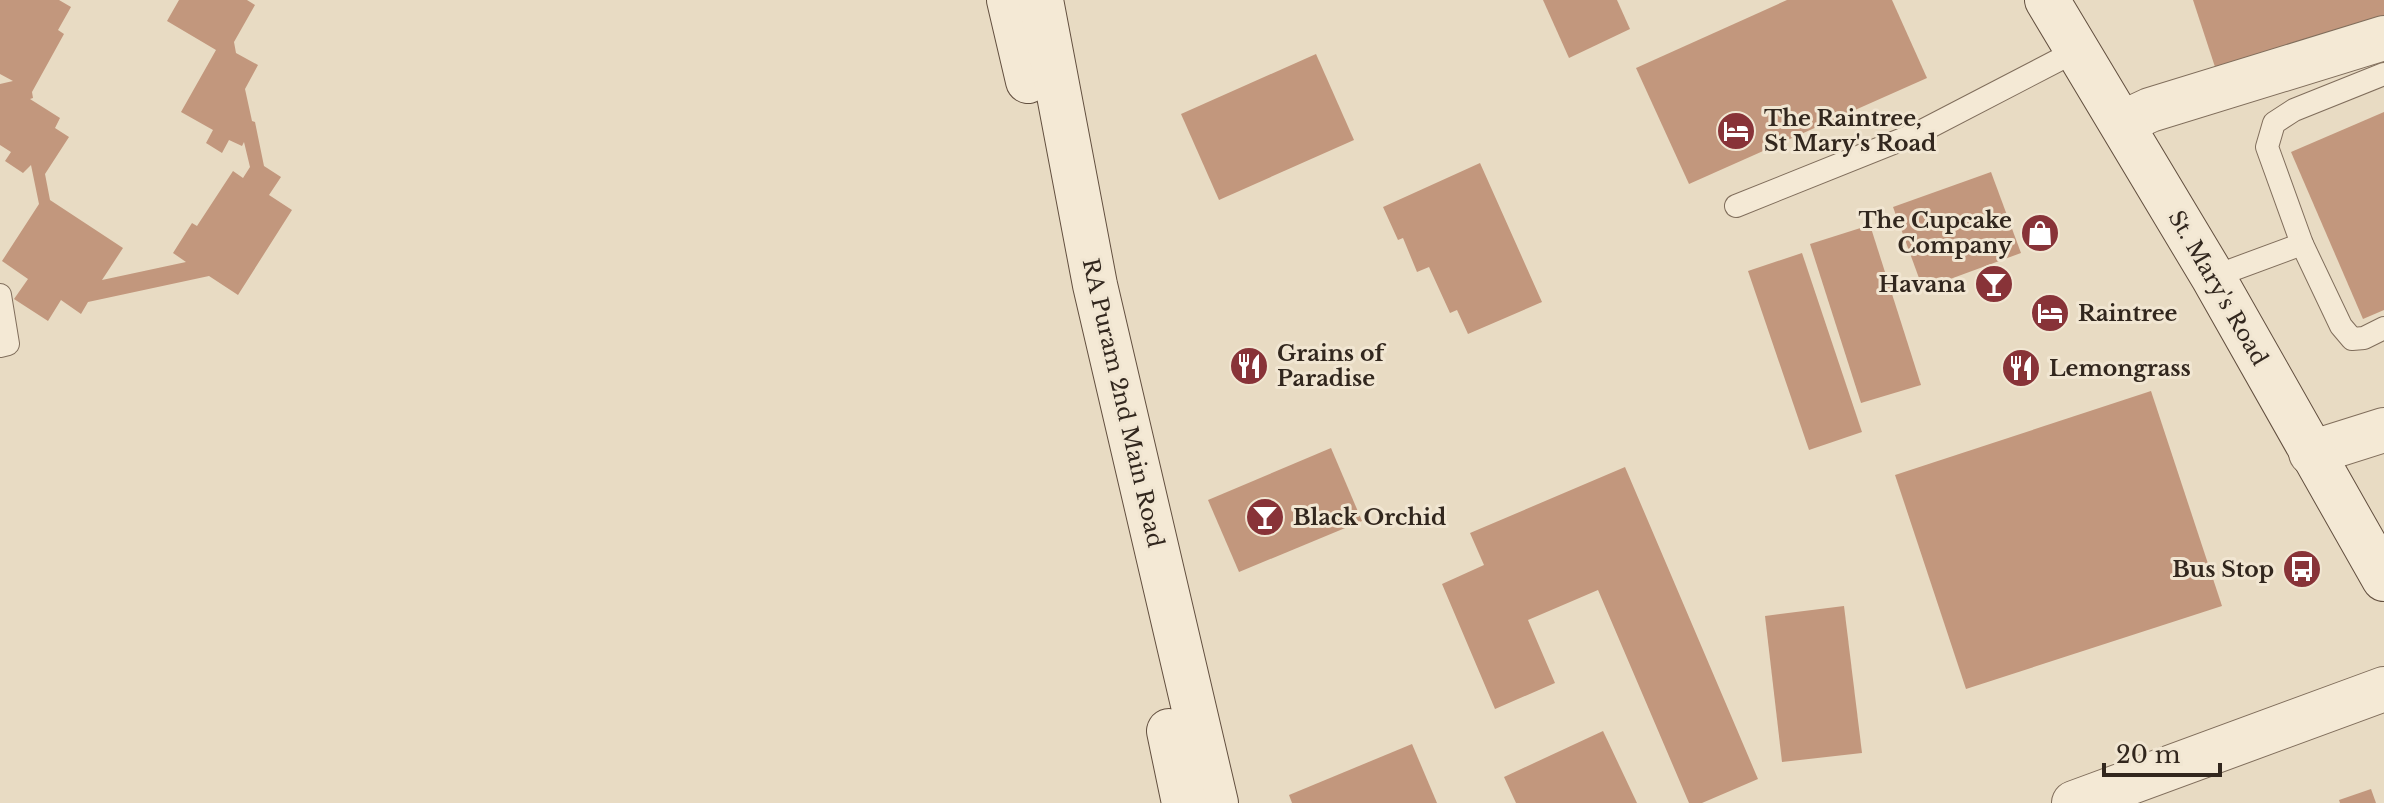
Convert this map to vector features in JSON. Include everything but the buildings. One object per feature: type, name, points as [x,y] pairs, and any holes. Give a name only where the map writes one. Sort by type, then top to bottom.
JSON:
[{"type":"main road","points":[[1009,0],[1099,390],[1184,803]]},
{"type":"main road","name":"RA Puram 2nd Main Road","points":[[1041,0],[1095,285],[1216,803]]},
{"type":"main road","name":"St. Mary's Road","points":[[2047,0],[2213,277],[2384,579]]},
{"type":"main road","points":[[2122,123],[2150,110],[2384,38]]},
{"type":"main road","points":[[2311,453],[2384,430]]},
{"type":"main road","points":[[2074,803],[2384,689]]},
{"type":"lane","points":[[1736,206],[1918,133],[2076,51]]},
{"type":"lane","points":[[2384,74],[2294,110],[2274,123],[2267,147],[2302,244],[2341,326],[2352,339],[2364,338],[2384,328]]},
{"type":"lane","points":[[2213,277],[2302,244]]},
{"type":"lane","points":[[0,295],[8,344],[0,346]]},
{"type":"place","name":"The Raintree, St Mary's Road","points":[[1736,131]]},
{"type":"place","name":"The Cupcake Company","points":[[2040,233]]},
{"type":"place","name":"Havana","points":[[1994,284]]},
{"type":"place","name":"Raintree","points":[[2050,313]]},
{"type":"place","name":"Grains of Paradise","points":[[1249,366]]},
{"type":"place","name":"Lemongrass","points":[[2021,368]]},
{"type":"place","name":"Black Orchid","points":[[1265,517]]},
{"type":"place","name":"Bus Stop","points":[[2302,569]]}]
